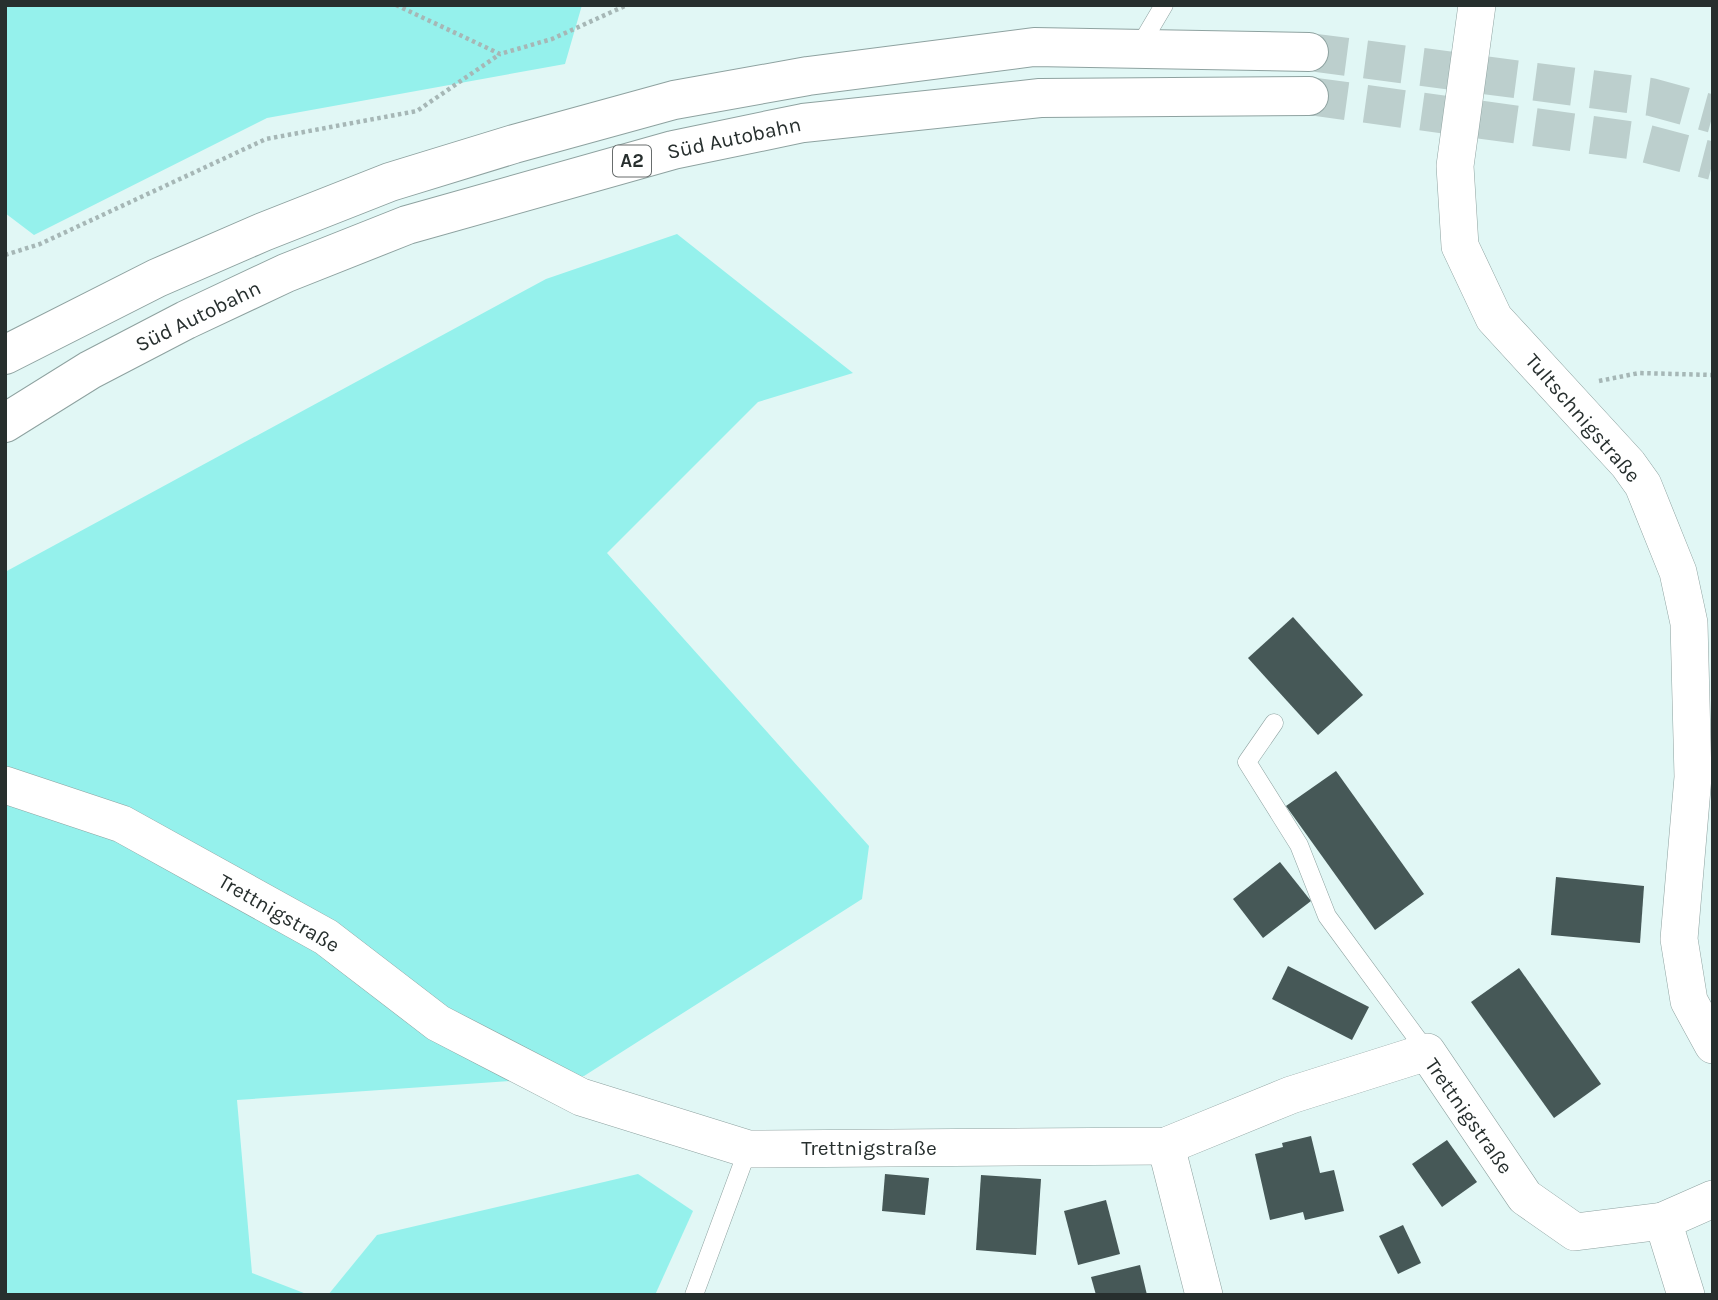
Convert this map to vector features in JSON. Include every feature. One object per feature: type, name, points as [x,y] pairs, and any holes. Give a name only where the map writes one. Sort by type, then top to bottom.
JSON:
[{"type":"highway","name":"A2","points":[[5,355],[156,278],[390,182],[514,144],[674,100],[808,76],[1034,47],[1309,52]]},
{"type":"highway","name":"Süd Autobahn","points":[[5,423],[90,370],[186,320],[286,273],[408,225],[673,150],[803,124],[1040,98],[1309,96]]},
{"type":"street","name":"Tultschnigstraße","points":[[1477,5],[1455,166],[1460,246],[1494,318],[1628,464],[1643,485],[1678,572],[1689,623],[1693,777],[1679,939],[1689,1001],[1713,1045]]},
{"type":"street","name":"Trettnigstraße","points":[[5,785],[122,824],[326,937],[439,1023],[581,1097],[748,1149],[1166,1146],[1291,1095],[1427,1052],[1525,1197],[1575,1232],[1663,1221],[1713,1199]]},
{"type":"street","points":[[1166,1146],[1204,1295]]},
{"type":"street","points":[[1663,1221],[1686,1295]]},
{"type":"lane","points":[[1138,49],[1164,5]]},
{"type":"lane","points":[[1275,723],[1247,762],[1299,845],[1327,916],[1427,1052]]},
{"type":"lane","points":[[694,1295],[748,1149]]},
{"type":"path","points":[[396,5],[500,54]]},
{"type":"path","points":[[5,255],[40,244],[266,139],[417,111],[500,54],[552,39],[627,5]]},
{"type":"path","points":[[1560,389],[1640,373],[1713,375]]},
{"type":"shaded area","points":[[5,5],[582,5],[565,64],[267,118],[34,235],[5,213]]},
{"type":"shaded area","points":[[677,234],[853,373],[758,402],[607,553],[869,846],[862,899],[584,1076],[237,1100],[252,1273],[309,1295],[5,1295],[5,572],[546,279]]},
{"type":"shaded area","points":[[638,1174],[693,1211],[655,1295],[328,1295],[377,1235]]},
{"type":"building","points":[[1293,617],[1363,695],[1318,735],[1248,658]]},
{"type":"building","points":[[1336,771],[1424,894],[1375,930],[1286,806]]},
{"type":"building","points":[[1280,862],[1311,901],[1263,938],[1233,899]]},
{"type":"building","points":[[1556,877],[1644,886],[1640,943],[1551,935]]},
{"type":"building","points":[[1288,966],[1369,1007],[1352,1040],[1272,999]]},
{"type":"building","points":[[1519,968],[1601,1084],[1554,1118],[1471,1002]]},
{"type":"building","points":[[1311,1136],[1320,1173],[1334,1170],[1344,1211],[1305,1220],[1303,1212],[1270,1220],[1255,1154],[1283,1147],[1282,1143]]},
{"type":"building","points":[[1447,1140],[1477,1182],[1442,1207],[1412,1164]]},
{"type":"building","points":[[885,1174],[929,1178],[925,1215],[882,1211]]},
{"type":"building","points":[[981,1175],[1041,1179],[1036,1255],[976,1250]]},
{"type":"building","points":[[1106,1200],[1120,1254],[1078,1265],[1064,1211]]},
{"type":"building","points":[[1403,1225],[1421,1263],[1398,1274],[1379,1236]]},
{"type":"building","points":[[1140,1265],[1147,1295],[1096,1295],[1091,1277]]},
{"type":"tunnel","points":[[1309,52],[1651,97],[1713,114]]},
{"type":"tunnel","points":[[1309,96],[1636,141],[1713,161]]}]
